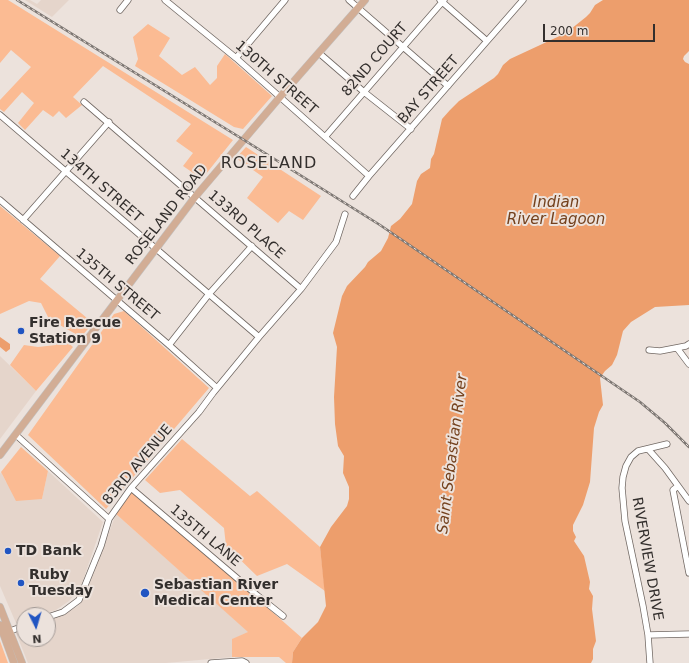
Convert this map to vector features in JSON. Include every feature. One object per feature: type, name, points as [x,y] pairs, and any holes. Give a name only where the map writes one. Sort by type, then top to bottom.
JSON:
[{"type":"main road","name":"ROSELAND ROAD","points":[[0,455],[195,197],[365,0]]},
{"type":"main road","points":[[0,607],[22,663]]},
{"type":"main road","points":[[0,625],[5,630],[10,631]]},
{"type":"main road","points":[[0,625],[14,663]]},
{"type":"street","points":[[120,10],[128,0]]},
{"type":"street","name":"130TH STREET","points":[[165,0],[236,58],[369,176]]},
{"type":"street","points":[[236,58],[285,0]]},
{"type":"street","points":[[349,0],[404,46],[448,86]]},
{"type":"street","name":"BAY STREET","points":[[353,196],[523,0]]},
{"type":"street","points":[[442,1],[487,42]]},
{"type":"street","name":"82ND COURT","points":[[325,137],[442,1]]},
{"type":"street","points":[[319,53],[364,92],[411,129]]},
{"type":"street","name":"133RD PLACE","points":[[84,102],[301,289]]},
{"type":"street","name":"134TH STREET","points":[[0,115],[259,337]]},
{"type":"street","points":[[23,220],[109,122]]},
{"type":"street","name":"135TH STREET","points":[[0,200],[217,388]]},
{"type":"street","points":[[217,388],[301,289],[336,242],[345,214]]},
{"type":"street","points":[[169,345],[209,294],[252,246]]},
{"type":"street","points":[[649,350],[660,351],[689,344]]},
{"type":"street","points":[[677,348],[689,364]]},
{"type":"street","name":"83RD AVENUE","points":[[56,614],[63,612],[79,600],[101,546],[109,519],[132,488],[199,412],[217,388]]},
{"type":"street","points":[[16,435],[109,519]]},
{"type":"street","name":"RIVERVIEW DRIVE","points":[[650,663],[648,635],[625,521],[622,488],[626,466],[631,457],[638,451],[667,444]]},
{"type":"street","points":[[648,449],[665,468],[689,502]]},
{"type":"street","points":[[678,486],[673,490],[689,573]]},
{"type":"street","name":"135TH LANE","points":[[132,488],[283,616]]},
{"type":"street","points":[[10,631],[16,629]]},
{"type":"street","points":[[648,635],[689,634]]},
{"type":"street","points":[[211,663],[242,660],[246,663]]},
{"type":"shaded area","points":[[0,0],[8,0],[233,140],[202,179],[183,166],[193,153],[176,141],[191,124],[103,66],[73,97],[82,105],[66,118],[59,111],[53,117],[43,110],[25,130],[18,123],[34,103],[22,92],[4,112],[0,109],[0,100],[31,67],[11,50],[0,63]]},
{"type":"shaded area","points":[[25,0],[30,0],[37,4],[41,0],[69,0],[52,17]]},
{"type":"shaded area","points":[[148,24],[170,38],[159,56],[182,75],[195,67],[210,85],[217,78],[217,66],[225,54],[272,96],[243,129],[234,127],[135,66],[138,59],[133,37]]},
{"type":"shaded area","points":[[246,147],[321,196],[303,220],[289,211],[278,223],[247,198],[263,177],[236,158]]},
{"type":"shaded area","points":[[0,206],[60,256],[40,279],[93,323],[81,337],[49,319],[41,303],[29,301],[0,314]]},
{"type":"shaded area","points":[[124,311],[209,388],[106,509],[28,435],[114,314]]},
{"type":"shaded area","points":[[62,337],[73,347],[36,391],[10,365],[24,345],[38,347],[56,345]]},
{"type":"shaded area","points":[[0,356],[36,391],[0,439]]},
{"type":"shaded area","points":[[182,439],[250,496],[257,491],[320,547],[325,591],[287,564],[257,576],[226,546],[224,528],[180,490],[160,493],[145,480]]},
{"type":"shaded area","points":[[21,447],[48,471],[42,499],[16,501],[1,472]]},
{"type":"shaded area","points":[[48,471],[103,522],[81,586],[69,601],[56,610],[56,607],[16,607],[16,623],[0,586],[1,472],[6,482],[42,499]]},
{"type":"shaded area","points":[[133,490],[302,638],[293,652],[292,663],[286,663],[279,657],[232,657],[232,639],[248,632],[116,514]]},
{"type":"shaded area","name":"Sebastian River Medical Center","points":[[116,514],[249,632],[233,639],[232,657],[166,663],[28,663],[22,647],[56,647],[56,617],[78,606],[84,598]]},
{"type":"shaded area","points":[[0,641],[8,663],[0,663]]},
{"type":"water","name":"Indian River Lagoon","points":[[603,0],[689,0],[689,51],[683,59],[689,64],[689,305],[655,307],[631,322],[623,331],[617,355],[612,365],[600,378],[603,405],[594,428],[590,482],[583,505],[573,525],[573,531],[576,537],[574,541],[584,556],[590,582],[589,589],[593,596],[592,609],[596,641],[593,649],[593,659],[591,663],[292,663],[293,652],[302,638],[318,622],[326,606],[320,547],[331,527],[347,506],[349,499],[349,487],[343,473],[344,456],[338,446],[335,424],[334,397],[337,347],[333,333],[342,296],[347,286],[368,262],[381,251],[388,238],[391,226],[400,219],[412,204],[417,181],[421,174],[430,168],[442,119],[459,101],[494,78],[503,65],[510,59],[566,33],[586,17],[595,5]]},
{"type":"water","points":[[0,337],[10,344],[10,349],[6,352],[0,347]]},
{"type":"railway","points":[[17,0],[380,225],[640,402],[665,423],[689,447]]},
{"type":"place","name":"Fire Rescue Station 9","points":[[21,331]]},
{"type":"place","name":"TD Bank","points":[[8,551]]},
{"type":"place","name":"Ruby Tuesday","points":[[21,583]]},
{"type":"place","name":"Sebastian River Medical Center","points":[[145,593]]},
{"type":"district","name":"ROSELAND","points":[[269,164]]},
{"type":"water label","name":"Saint Sebastian River","points":[[453,454]]}]
